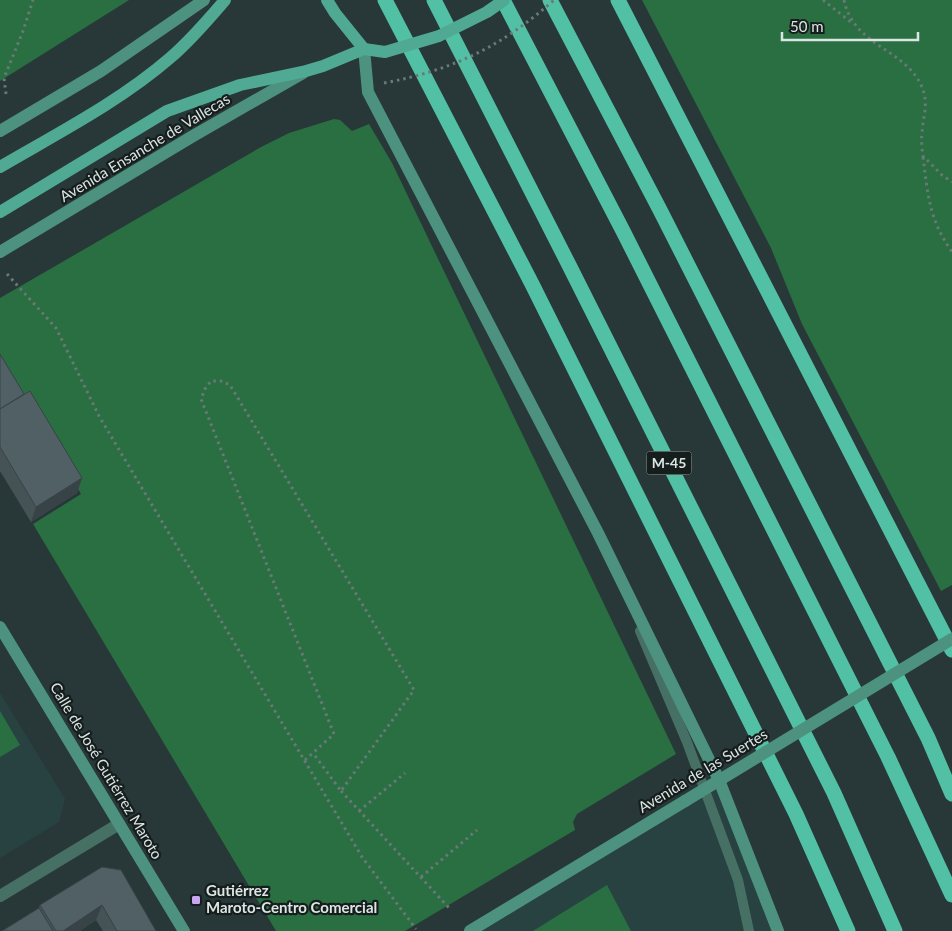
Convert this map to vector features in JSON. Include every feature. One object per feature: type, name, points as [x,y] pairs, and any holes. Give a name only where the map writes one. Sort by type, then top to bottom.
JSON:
[{"type":"highway","points":[[385,0],[536,293],[792,805],[848,931]]},
{"type":"highway","name":"M-45","points":[[434,0],[834,792],[895,931]]},
{"type":"highway","points":[[503,0],[619,223],[883,748],[952,895]]},
{"type":"highway","points":[[552,0],[923,730],[952,794]]},
{"type":"highway","points":[[618,0],[952,650]]},
{"type":"main road","points":[[0,167],[117,99],[170,58],[203,26],[225,0]]},
{"type":"main road","points":[[326,0],[364,49]]},
{"type":"main road","name":"Avenida Ensanche de Vallecas","points":[[0,212],[167,111],[240,85],[306,71],[364,49],[385,52],[439,36],[487,12],[503,0]]},
{"type":"street","points":[[0,131],[101,71],[204,0]]},
{"type":"street","points":[[364,49],[368,92],[598,533],[719,780],[778,931]]},
{"type":"street","name":"Avenida Ensanche de Vallecas","points":[[0,252],[193,136],[306,71]]},
{"type":"street","name":"Calle de José Gutiérrez Maroto","points":[[0,627],[184,931]]},
{"type":"street","name":"Avenida de las Suertes","points":[[470,931],[952,639]]},
{"type":"street","points":[[0,896],[119,824]]},
{"type":"lane","points":[[598,533],[688,742],[738,880],[749,931]]},
{"type":"path","points":[[6,94],[4,78],[33,0]]},
{"type":"path","points":[[384,83],[416,77],[452,65],[481,51],[510,34],[552,0]]},
{"type":"path","points":[[823,0],[855,25],[872,42],[896,57],[914,72],[922,88],[927,106],[922,134],[930,210],[940,235],[952,252]]},
{"type":"path","points":[[844,0],[846,11],[855,25]]},
{"type":"path","points":[[923,156],[952,182]]},
{"type":"path","points":[[7,274],[56,328],[99,416],[362,857],[416,929]]},
{"type":"path","points":[[305,760],[334,734],[201,399],[205,389],[212,381],[221,381],[230,385],[414,690],[341,791]]},
{"type":"path","points":[[313,753],[341,791],[450,909]]},
{"type":"path","points":[[359,811],[405,774]]},
{"type":"path","points":[[421,877],[477,830]]},
{"type":"shaded area","points":[[0,693],[65,799],[59,822],[0,858]]},
{"type":"shaded area","points":[[719,780],[778,931],[470,931]]},
{"type":"green space","points":[[0,0],[129,0],[0,81]]},
{"type":"green space","points":[[642,0],[952,0],[952,585],[941,591],[802,324],[771,248]]},
{"type":"green space","points":[[334,119],[340,120],[352,131],[369,124],[392,163],[676,754],[577,814],[573,822],[575,830],[405,931],[276,931],[33,524],[81,494],[0,354],[0,298],[261,147],[289,133]]},
{"type":"green space","points":[[0,711],[20,745],[0,757]]},
{"type":"green space","points":[[607,885],[631,931],[533,931]]},
{"type":"building","points":[[0,354],[24,394],[0,409]]},
{"type":"building","points":[[30,391],[82,478],[36,507],[0,447],[0,409]]},
{"type":"building","points":[[102,867],[121,870],[156,931],[117,931],[102,905],[63,931],[56,931],[40,905]]},
{"type":"building","points":[[39,908],[53,931],[2,931]]},
{"type":"place","name":"Gutiérrez Maroto-Centro Comercial","points":[[196,900]]}]
